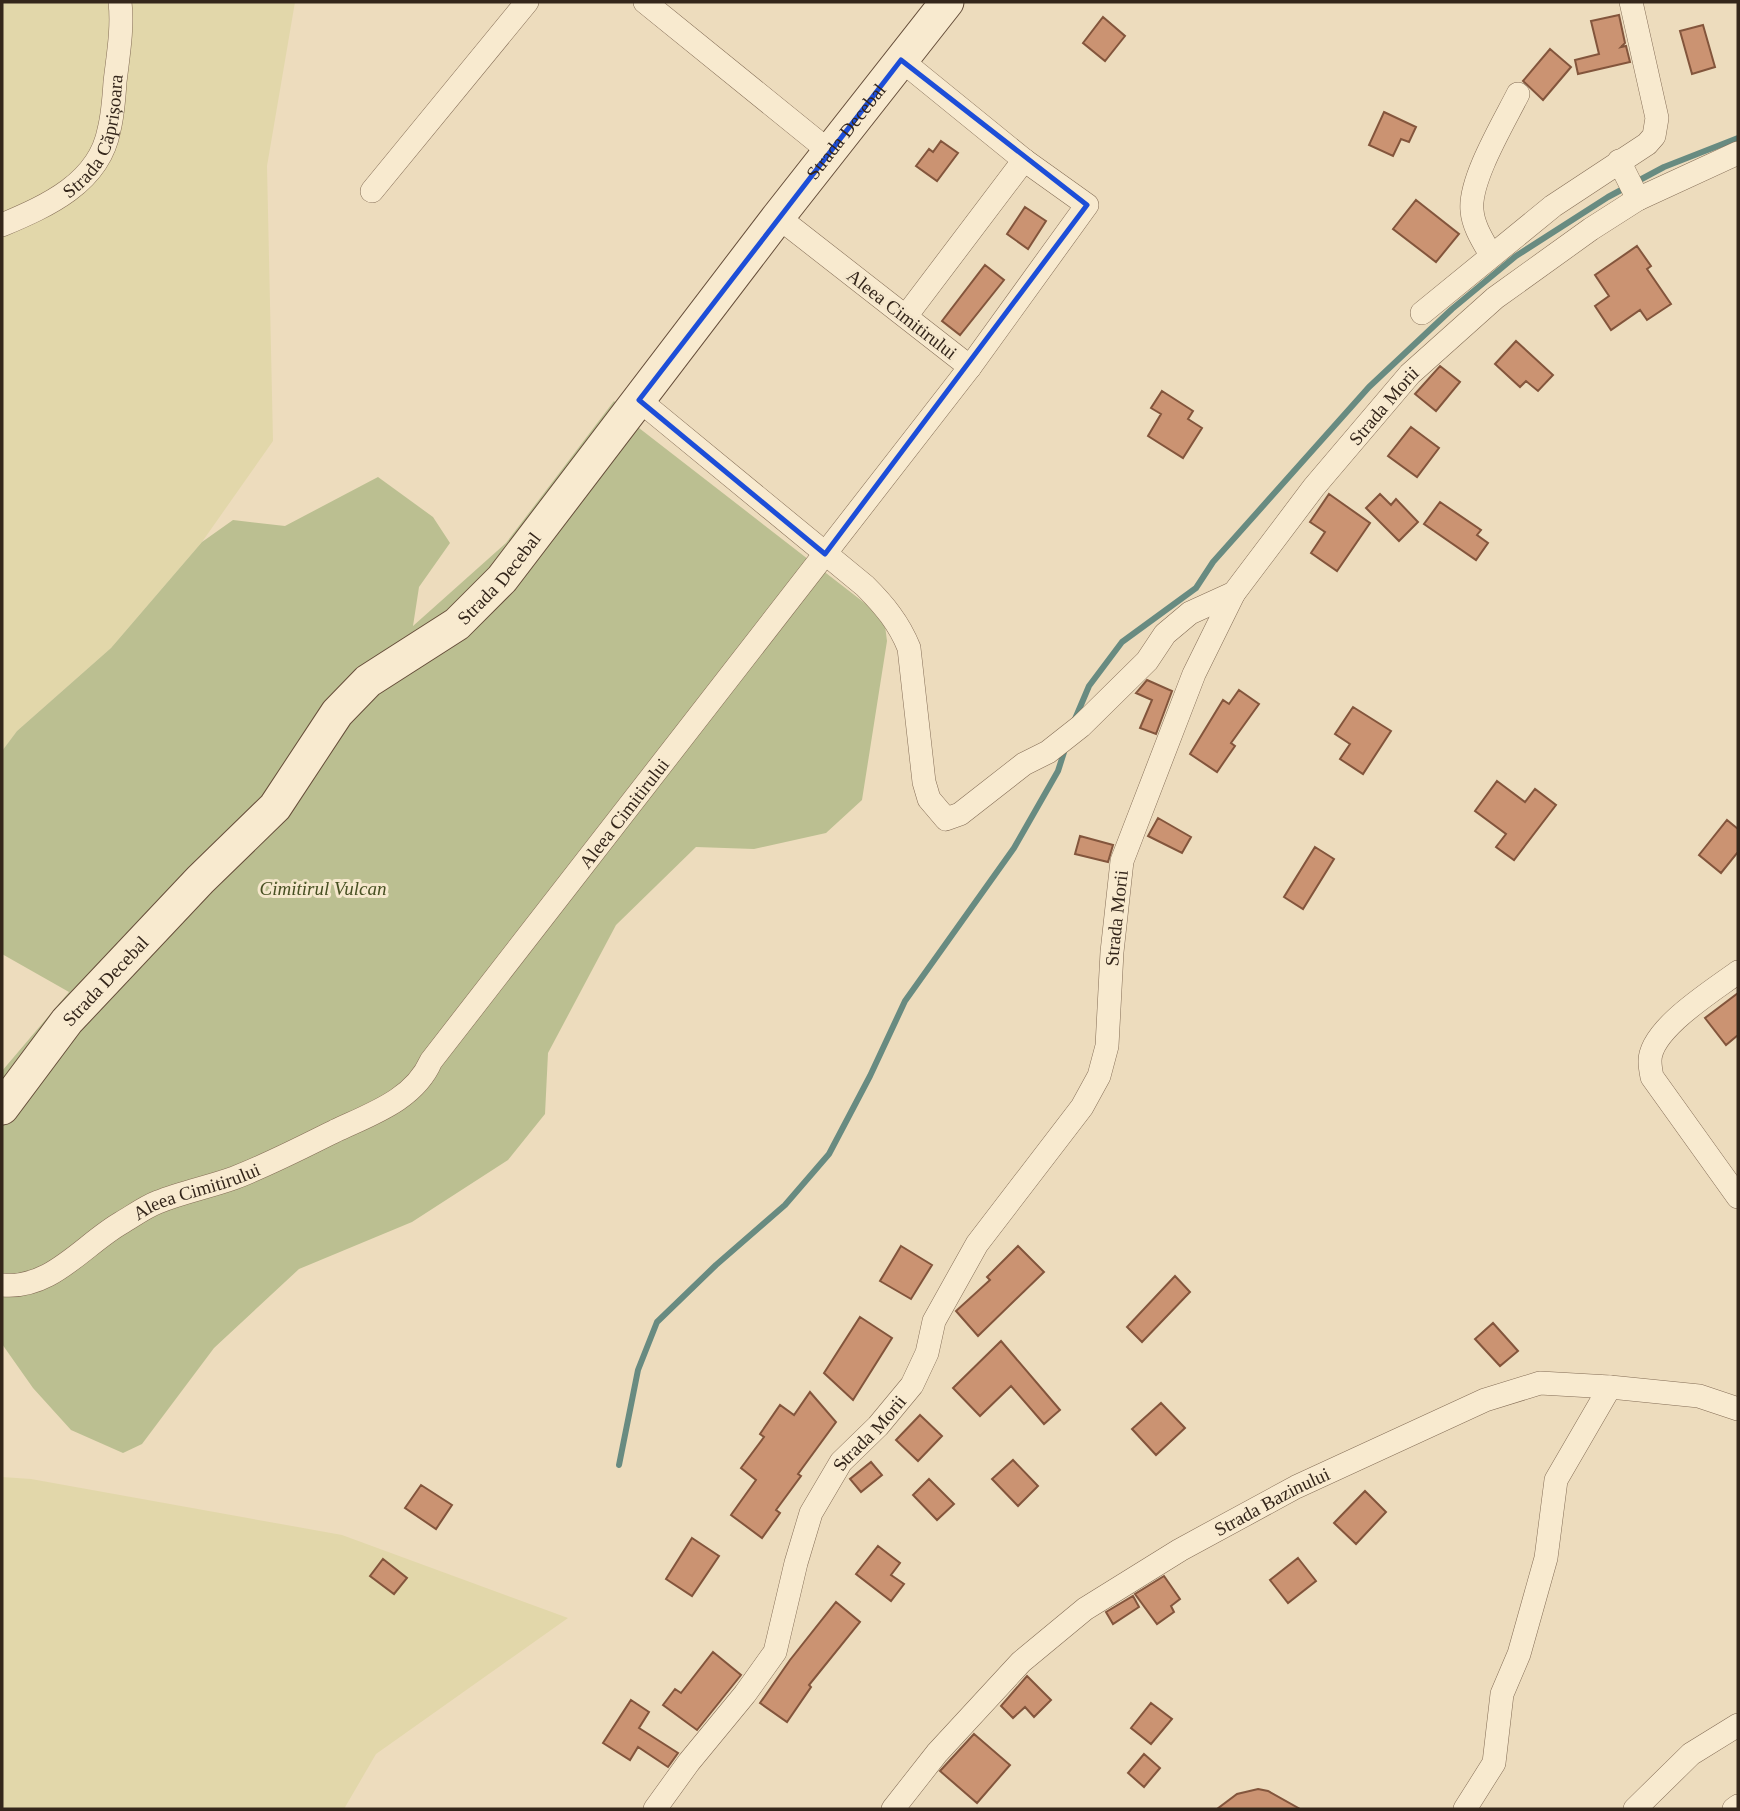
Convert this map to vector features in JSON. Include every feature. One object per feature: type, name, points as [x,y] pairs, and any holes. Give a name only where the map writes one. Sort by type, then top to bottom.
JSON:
[{"type":"street","name":"Strada Căprișoara","points":[[2,225],[32,212],[74,187],[92,171],[100,158],[109,132],[121,28],[120,2]]},
{"type":"street","points":[[372,191],[527,2]]},
{"type":"street","points":[[645,2],[830,152]]},
{"type":"street","name":"Strada Decebal","points":[[2,1108],[67,1021],[200,880],[275,807],[337,713],[368,681],[457,624],[502,579],[778,217],[947,2]]},
{"type":"street","points":[[1422,313],[1553,206],[1629,183],[1647,144],[1654,136],[1657,118],[1631,2]]},
{"type":"street","points":[[901,60],[1024,160],[1087,205],[970,367]]},
{"type":"street","points":[[1491,255],[1475,225],[1471,209],[1483,164],[1518,94]]},
{"type":"street","name":"Strada Morii","points":[[656,1809],[775,1652],[811,1513],[841,1462],[878,1426],[912,1385],[927,1353],[934,1321],[977,1244],[1082,1107],[1100,1076],[1107,1046],[1112,952],[1122,861],[1194,674],[1234,593],[1314,487],[1410,374],[1495,299],[1591,229],[1629,183],[1738,152]]},
{"type":"street","points":[[906,316],[1024,160]]},
{"type":"street","name":"Aleea Cimitirului","points":[[2,1285],[34,1280],[57,1271],[107,1231],[156,1202],[235,1177],[365,1118],[411,1089],[425,1076],[432,1061],[970,367],[778,217]]},
{"type":"street","points":[[639,400],[865,586],[901,629],[909,648],[924,782],[929,799],[946,819],[960,814],[1024,764],[1048,752],[1081,726],[1147,661],[1165,634],[1190,614],[1234,593]]},
{"type":"street","points":[[1736,1188],[1652,1077],[1649,1058],[1658,1039],[1675,1019],[1738,972]]},
{"type":"street","name":"Strada Bazinului","points":[[893,1809],[937,1753],[1021,1662],[1085,1609],[1180,1550],[1296,1487],[1485,1400],[1540,1383],[1699,1396],[1738,1409]]},
{"type":"street","points":[[1465,1809],[1494,1763],[1502,1694],[1519,1654],[1546,1558],[1556,1480],[1610,1387]]},
{"type":"street","points":[[1635,1809],[1691,1754],[1738,1725]]},
{"type":"highlighted area","points":[[901,60],[1087,205],[825,554],[639,400]]},
{"type":"shaded area","points":[[2,2],[295,2],[267,166],[273,441],[202,542],[111,648],[17,731],[2,751]]},
{"type":"shaded area","points":[[2,1477],[31,1479],[342,1535],[568,1618],[376,1754],[344,1809],[2,1809]]},
{"type":"green space","name":"Cimitirul Vulcan","points":[[614,401],[639,428],[884,618],[887,641],[862,800],[826,833],[754,849],[696,847],[616,925],[548,1053],[545,1114],[508,1160],[412,1222],[299,1269],[214,1348],[142,1444],[123,1453],[71,1430],[33,1388],[2,1344],[2,1071],[69,992],[2,954],[2,751],[17,731],[111,648],[202,542],[233,520],[285,526],[378,477],[433,517],[450,543],[419,587],[413,626],[506,543]]},
{"type":"building","points":[[1619,15],[1625,43],[1621,47],[1626,46],[1630,62],[1578,74],[1575,60],[1599,54],[1591,21]]},
{"type":"building","points":[[1103,17],[1125,36],[1105,61],[1083,43]]},
{"type":"building","points":[[1703,25],[1715,67],[1692,74],[1680,31]]},
{"type":"building","points":[[1550,49],[1571,67],[1543,100],[1523,81]]},
{"type":"building","points":[[1384,112],[1416,127],[1409,142],[1401,139],[1393,156],[1369,145]]},
{"type":"building","points":[[941,141],[958,153],[937,181],[916,166],[929,149],[933,152]]},
{"type":"building","points":[[1416,200],[1459,234],[1436,262],[1393,229]]},
{"type":"building","points":[[1025,207],[1046,221],[1028,249],[1007,234]]},
{"type":"building","points":[[1637,246],[1651,266],[1647,269],[1671,304],[1647,320],[1640,310],[1611,330],[1595,306],[1609,296],[1595,275]]},
{"type":"building","points":[[985,265],[1004,280],[960,335],[942,321]]},
{"type":"building","points":[[1516,341],[1553,375],[1538,391],[1526,381],[1520,387],[1495,364]]},
{"type":"building","points":[[1440,366],[1460,382],[1436,411],[1415,394]]},
{"type":"building","points":[[1162,391],[1193,411],[1188,419],[1202,428],[1183,458],[1148,436],[1161,414],[1151,408]]},
{"type":"building","points":[[1411,427],[1439,448],[1417,477],[1388,456]]},
{"type":"building","points":[[1329,494],[1370,523],[1337,571],[1311,553],[1325,532],[1310,522]]},
{"type":"building","points":[[1380,494],[1391,505],[1396,499],[1418,522],[1399,541],[1366,508]]},
{"type":"building","points":[[1440,502],[1481,530],[1477,535],[1488,543],[1476,560],[1424,524]]},
{"type":"building","points":[[1147,680],[1172,691],[1156,734],[1140,728],[1152,700],[1136,693]]},
{"type":"building","points":[[1239,690],[1259,704],[1231,743],[1235,746],[1217,772],[1190,754],[1223,700],[1229,704]]},
{"type":"building","points":[[1353,707],[1391,731],[1363,774],[1340,759],[1350,744],[1335,734]]},
{"type":"building","points":[[1497,781],[1525,802],[1535,789],[1556,805],[1514,860],[1496,847],[1506,834],[1475,811]]},
{"type":"building","points":[[1158,818],[1191,837],[1182,853],[1148,836]]},
{"type":"building","points":[[1727,820],[1738,829],[1738,852],[1721,873],[1699,855]]},
{"type":"building","points":[[1080,836],[1113,845],[1108,862],[1075,854]]},
{"type":"building","points":[[1315,847],[1334,859],[1303,909],[1284,897]]},
{"type":"building","points":[[1738,993],[1738,1035],[1726,1045],[1705,1018]]},
{"type":"building","points":[[901,1246],[932,1265],[911,1299],[880,1281]]},
{"type":"building","points":[[1018,1246],[1044,1272],[978,1336],[956,1311],[990,1280],[987,1277]]},
{"type":"building","points":[[1175,1276],[1190,1292],[1142,1342],[1127,1327]]},
{"type":"building","points":[[860,1317],[892,1338],[853,1400],[824,1373]]},
{"type":"building","points":[[1493,1323],[1518,1351],[1500,1366],[1475,1339]]},
{"type":"building","points":[[1001,1341],[1060,1410],[1044,1424],[1011,1386],[980,1416],[953,1388]]},
{"type":"building","points":[[810,1392],[836,1422],[798,1474],[801,1476],[776,1510],[780,1513],[762,1538],[731,1515],[756,1480],[741,1468],[764,1437],[760,1434],[780,1405],[794,1415]]},
{"type":"building","points":[[1161,1403],[1185,1428],[1156,1455],[1132,1429]]},
{"type":"building","points":[[920,1415],[942,1436],[918,1461],[896,1440]]},
{"type":"building","points":[[1013,1460],[1038,1486],[1018,1506],[992,1479]]},
{"type":"building","points":[[871,1462],[882,1475],[861,1492],[850,1479]]},
{"type":"building","points":[[929,1479],[954,1504],[937,1520],[913,1495]]},
{"type":"building","points":[[421,1485],[452,1505],[436,1529],[405,1508]]},
{"type":"building","points":[[1365,1491],[1386,1512],[1356,1544],[1334,1523]]},
{"type":"building","points":[[692,1538],[719,1556],[692,1596],[666,1579]]},
{"type":"building","points":[[878,1546],[900,1563],[891,1575],[904,1584],[891,1601],[856,1574]]},
{"type":"building","points":[[1298,1558],[1316,1581],[1288,1603],[1270,1580]]},
{"type":"building","points":[[383,1559],[407,1578],[394,1594],[370,1576]]},
{"type":"building","points":[[1164,1576],[1180,1599],[1171,1606],[1174,1612],[1157,1624],[1135,1594]]},
{"type":"building","points":[[1133,1596],[1139,1607],[1113,1624],[1106,1612]]},
{"type":"building","points":[[836,1602],[860,1622],[809,1685],[811,1687],[787,1722],[760,1703]]},
{"type":"building","points":[[713,1652],[741,1675],[697,1730],[663,1705],[675,1689],[681,1693]]},
{"type":"building","points":[[1027,1676],[1051,1700],[1034,1717],[1025,1707],[1013,1718],[1001,1706]]},
{"type":"building","points":[[631,1700],[649,1712],[639,1728],[678,1753],[668,1767],[638,1747],[630,1760],[603,1743]]},
{"type":"building","points":[[1151,1703],[1172,1719],[1151,1744],[1131,1728]]},
{"type":"building","points":[[974,1734],[1010,1765],[977,1803],[940,1771]]},
{"type":"building","points":[[1144,1754],[1160,1768],[1144,1787],[1128,1773]]},
{"type":"building","points":[[1258,1789],[1268,1791],[1300,1809],[1217,1809],[1237,1794]]},
{"type":"waterway","points":[[1075,719],[1089,686],[1122,642],[1196,588],[1213,562],[1369,387],[1452,309],[1516,256],[1608,197],[1664,167],[1738,138]]},
{"type":"waterway","points":[[619,1465],[638,1370],[657,1322],[716,1265],[785,1205],[829,1154],[905,1001],[1014,848],[1058,771],[1065,749]]}]
